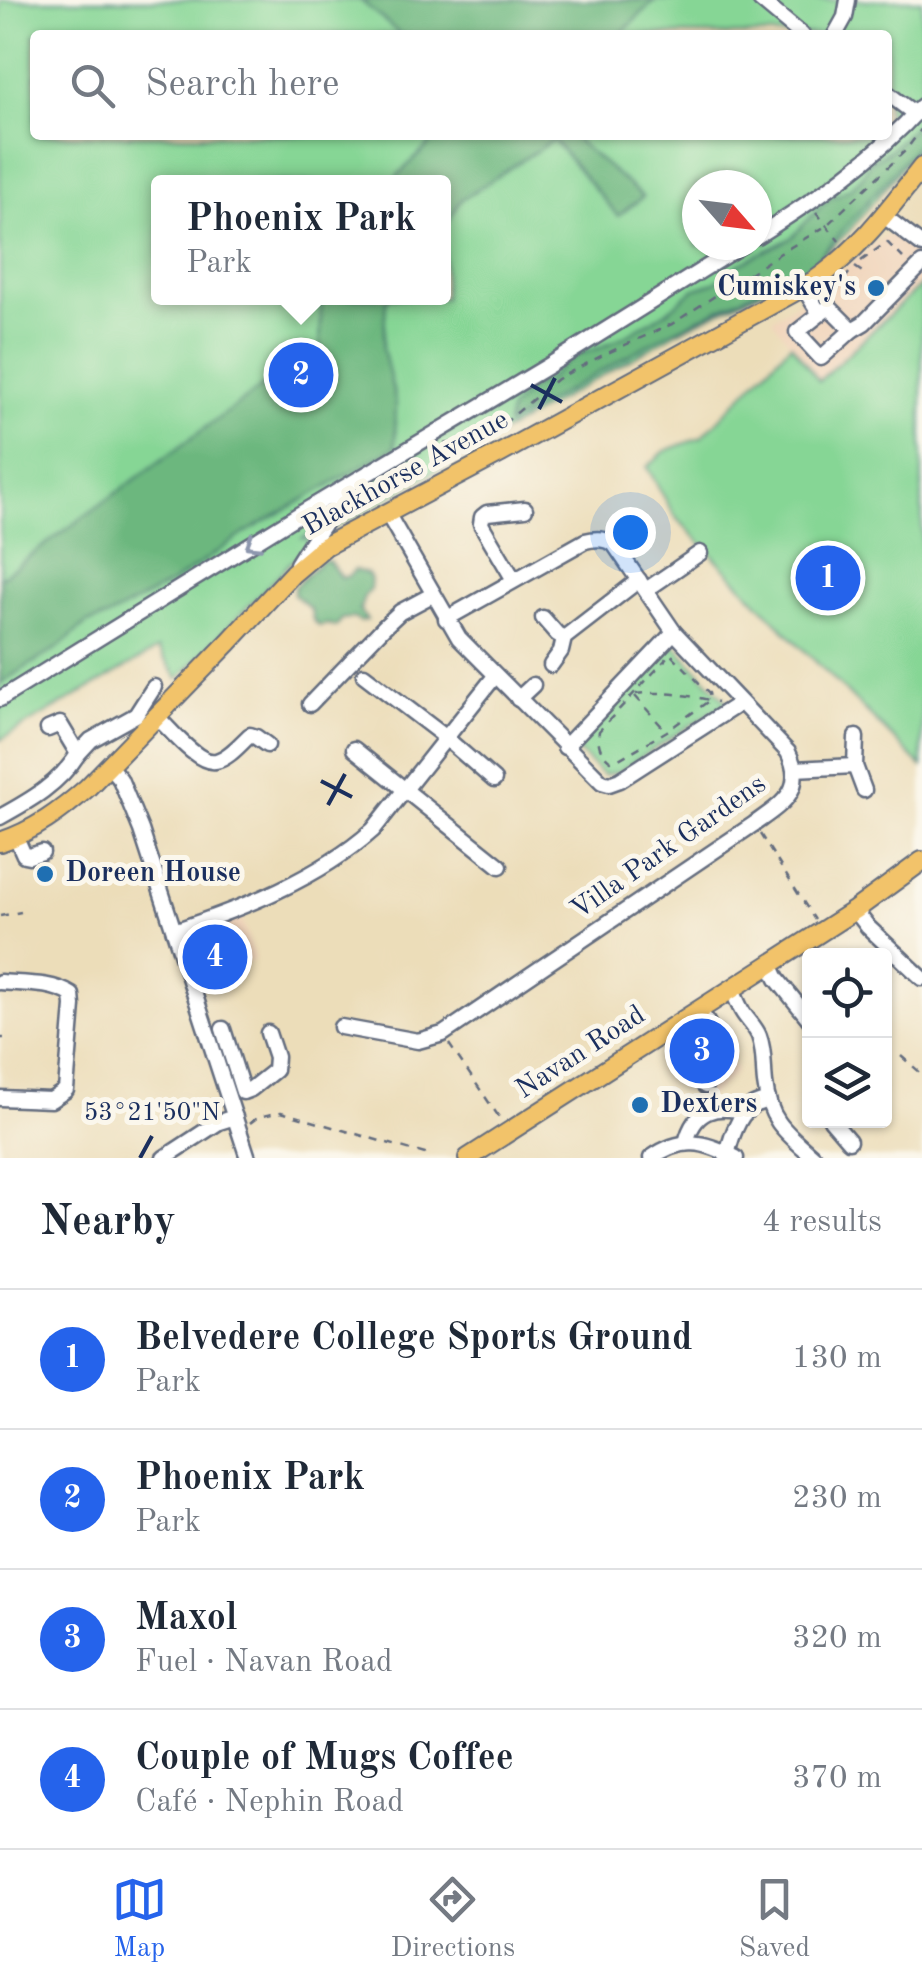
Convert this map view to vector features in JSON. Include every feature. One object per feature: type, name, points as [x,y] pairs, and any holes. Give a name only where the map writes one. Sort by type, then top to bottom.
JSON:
[{"type":"main road","name":"Blackhorse Avenue","points":[[8,839],[44,822],[109,766],[322,539],[387,514],[833,268],[864,239],[922,166]]},
{"type":"main road","name":"Navan Road","points":[[468,1158],[855,910],[922,861]]},
{"type":"street","points":[[760,0],[796,30]]},
{"type":"street","points":[[838,30],[848,0]]},
{"type":"street","points":[[892,96],[920,116],[892,138]]},
{"type":"street","points":[[772,226],[889,140]]},
{"type":"street","points":[[884,216],[922,244]]},
{"type":"street","points":[[0,699],[718,260]]},
{"type":"street","points":[[852,330],[829,307],[797,332],[821,358],[864,323],[922,264]]},
{"type":"street","points":[[798,289],[807,293],[820,314]]},
{"type":"street","points":[[322,539],[325,520],[339,502],[335,494]]},
{"type":"street","points":[[514,580],[481,524],[482,517],[525,509]]},
{"type":"street","points":[[387,514],[459,638],[602,782],[620,780],[740,703]]},
{"type":"street","name":"Villa Park Gardens","points":[[442,1034],[785,802],[793,788],[794,769],[788,752],[674,632],[614,544],[596,538],[585,541],[446,618]]},
{"type":"street","points":[[552,665],[564,638],[642,585],[700,553]]},
{"type":"street","points":[[310,704],[384,626],[400,612],[432,595]]},
{"type":"street","points":[[543,618],[564,638]]},
{"type":"street","points":[[566,747],[674,632]]},
{"type":"street","points":[[364,674],[494,780]]},
{"type":"street","points":[[174,931],[275,891],[342,854],[373,830],[495,676]]},
{"type":"street","points":[[518,699],[533,684]]},
{"type":"street","points":[[0,816],[32,800],[69,769],[92,740],[136,715],[154,687]]},
{"type":"street","points":[[157,717],[202,760],[214,762],[250,736],[267,745]]},
{"type":"street","points":[[48,729],[60,724],[78,754]]},
{"type":"street","points":[[856,737],[855,766],[864,790]]},
{"type":"street","points":[[354,749],[500,866]]},
{"type":"street","points":[[109,766],[117,774],[130,804],[248,1158]]},
{"type":"street","points":[[794,769],[855,766]]},
{"type":"street","points":[[32,800],[44,822]]},
{"type":"street","points":[[8,839],[24,855],[42,852]]},
{"type":"street","points":[[855,910],[868,928],[922,978]]},
{"type":"street","points":[[770,964],[802,1010]]},
{"type":"street","points":[[0,982],[52,986],[72,995],[73,1006],[66,1090],[51,1100],[0,1098]]},
{"type":"street","points":[[732,989],[760,1039],[768,1100],[774,1115],[785,1133],[815,1158]]},
{"type":"street","points":[[700,1010],[714,1033],[712,1039]]},
{"type":"street","points":[[341,1028],[418,1041],[442,1034]]},
{"type":"street","points":[[668,1030],[705,1086]]},
{"type":"street","points":[[210,1042],[224,1033],[243,1092],[275,1070],[276,1057],[268,1033]]},
{"type":"street","points":[[651,1158],[686,1143],[709,1144],[731,1156],[734,1134],[746,1112],[768,1100]]},
{"type":"street","points":[[686,1143],[695,1121],[709,1110],[730,1108],[746,1112]]},
{"type":"street","points":[[164,1158],[220,1122],[236,1123]]},
{"type":"street","points":[[838,1128],[850,1141]]},
{"type":"path","points":[[428,439],[457,444],[501,426],[557,379],[672,324],[826,226],[906,150],[920,116]]},
{"type":"path","points":[[810,202],[841,243]]},
{"type":"path","points":[[836,292],[856,265],[884,242],[903,258]]},
{"type":"path","points":[[856,265],[865,274]]},
{"type":"path","points":[[672,656],[708,693],[710,700],[620,759],[611,761],[603,756],[597,742],[599,731],[668,657],[672,656]]},
{"type":"path","points":[[634,695],[682,694],[720,703],[740,703]]},
{"type":"path","points":[[634,695],[678,743]]},
{"type":"path","points":[[754,824],[822,930]]},
{"type":"path","points":[[0,916],[21,912]]},
{"type":"path","points":[[442,1034],[509,1132]]},
{"type":"path","points":[[901,1056],[922,1074]]},
{"type":"path","points":[[236,1123],[281,1112],[425,1154],[424,1158]]},
{"type":"shaded area","points":[[890,234],[922,256],[922,284],[819,382],[772,319]]},
{"type":"shaded area","points":[[241,917],[255,959],[198,978],[186,942],[188,937]]},
{"type":"shaded area","points":[[712,1024],[737,1071],[706,1100],[672,1047]]},
{"type":"green space","points":[[0,0],[922,0],[922,143],[848,232],[808,269],[686,327],[336,528],[323,525],[303,538],[309,539],[307,550],[178,679],[158,649],[0,740]]},
{"type":"green space","points":[[360,0],[655,0],[625,30],[395,30]]},
{"type":"green space","points":[[922,119],[922,139],[813,264],[664,335],[507,425],[510,410],[532,387],[547,381],[579,354],[630,333],[693,290],[715,282],[747,260],[772,260],[772,248],[791,238],[826,201],[851,188],[870,162],[889,151]]},
{"type":"green space","points":[[553,140],[461,200],[451,216],[451,175],[398,175],[433,141]]},
{"type":"green space","points":[[553,140],[576,140],[643,197],[618,216]]},
{"type":"green space","points":[[922,284],[922,767],[675,516],[647,467],[665,451],[702,437],[791,344],[819,381]]},
{"type":"green space","points":[[321,305],[386,305],[383,348],[396,403],[395,447],[245,533],[173,582],[106,618],[87,623],[59,647],[0,683],[0,578],[320,348]]},
{"type":"green space","points":[[322,560],[329,561],[341,578],[355,570],[368,574],[370,590],[360,611],[367,620],[342,619],[336,627],[319,626],[313,620],[311,610],[294,594],[294,587]]},
{"type":"green space","points":[[671,641],[727,702],[618,772],[603,775],[571,745]]},
{"type":"tunnel","points":[[688,1054],[712,1039]]},
{"type":"place","name":"Cumiskey's","points":[[876,288]]},
{"type":"place","name":"Phoenix Park","points":[[301,375]]},
{"type":"place","name":"Belvedere College Sports Ground","points":[[828,578]]},
{"type":"place","name":"Doreen House","points":[[45,874]]},
{"type":"place","name":"Couple of Mugs Coffee","points":[[215,957]]},
{"type":"place","name":"Maxol","points":[[702,1051]]},
{"type":"place","name":"Dexters","points":[[640,1105]]}]
